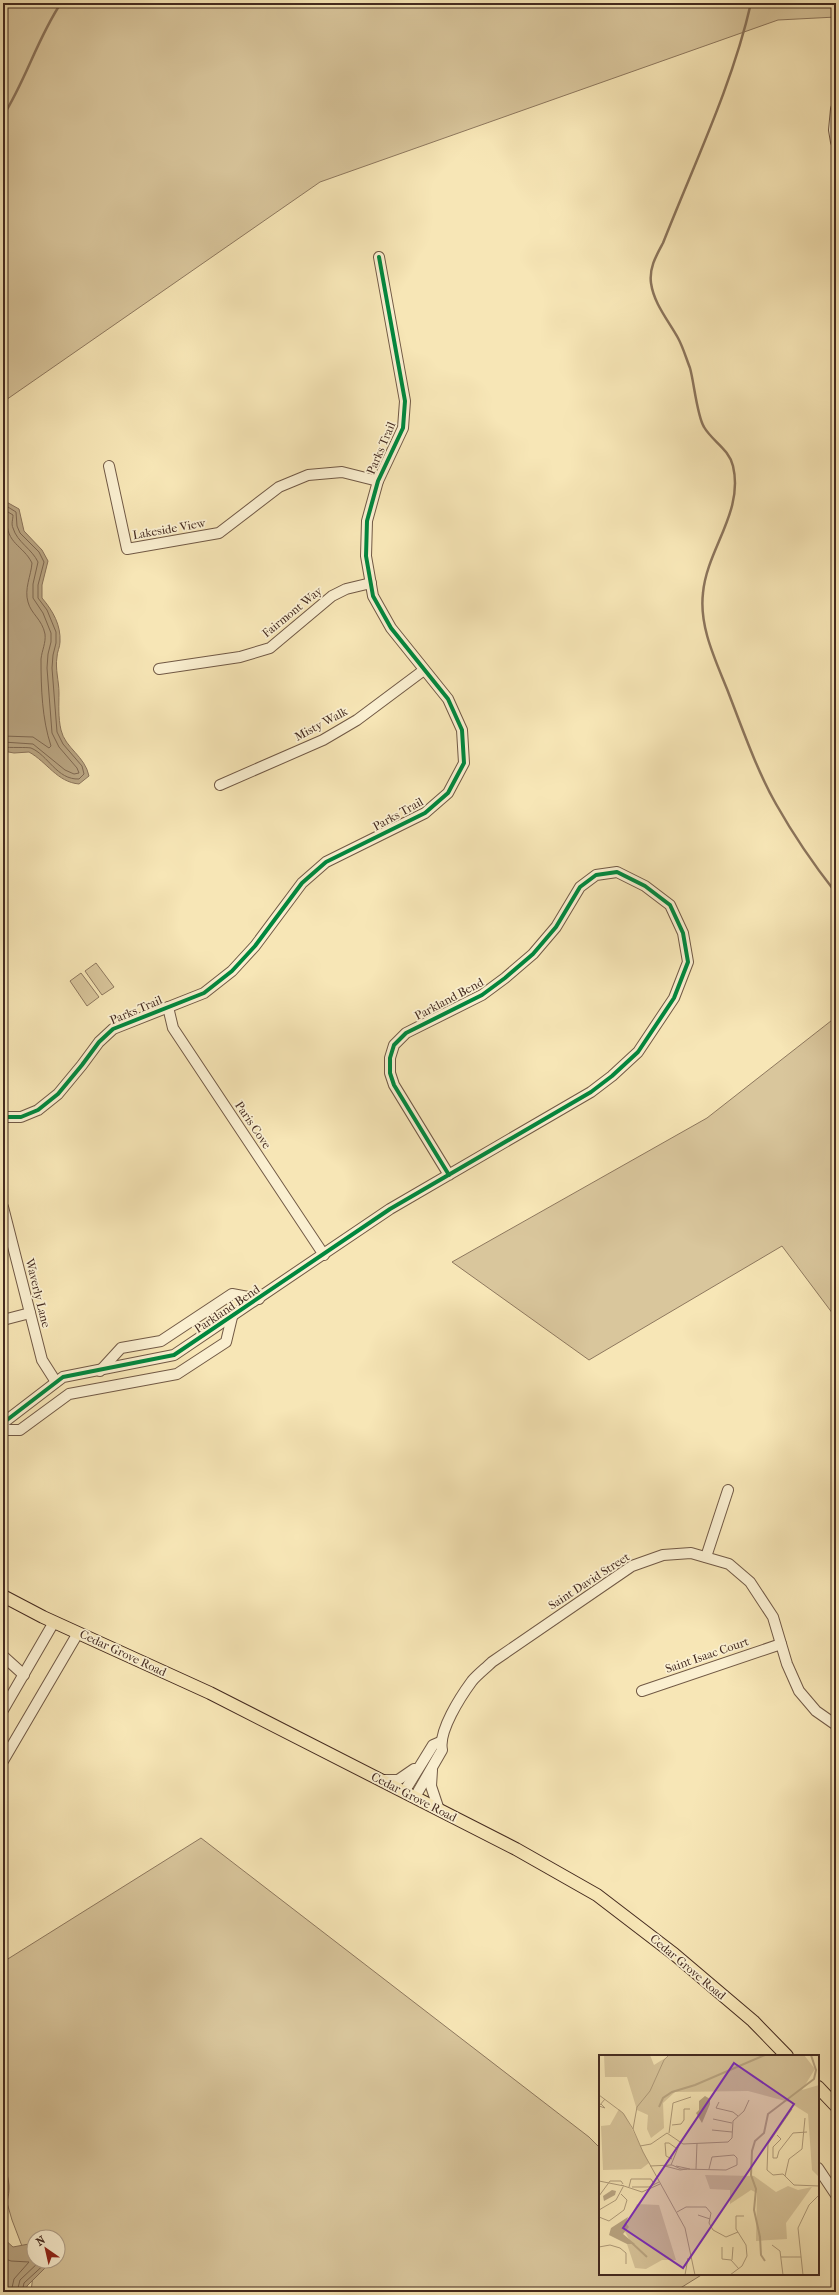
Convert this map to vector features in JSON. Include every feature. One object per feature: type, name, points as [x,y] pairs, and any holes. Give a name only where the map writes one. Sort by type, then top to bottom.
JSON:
[{"type":"main road","name":"Cedar Grove Road","points":[[3,1596],[54,1622],[210,1693],[516,1849],[598,1895],[674,1954],[752,2021],[786,2055]]},
{"type":"main road","points":[[819,2088],[836,2106]]},
{"type":"street","points":[[836,109],[834,130],[836,142]]},
{"type":"street","name":"Parks Trail","points":[[3,1117],[21,1117],[38,1110],[58,1094],[99,1042],[113,1029],[204,993],[232,970],[255,946],[302,883],[326,862],[425,813],[448,793],[464,763],[462,730],[448,699],[391,628],[373,596],[366,556],[367,521],[378,481],[404,428],[405,401],[379,257]]},
{"type":"street","name":"Lakeside View","points":[[108,466],[127,549],[219,533],[279,487],[308,475],[342,472],[378,481]]},
{"type":"street","name":"Fairmont Way","points":[[159,669],[240,657],[270,648],[332,596],[346,589],[371,583]]},
{"type":"street","name":"Misty Walk","points":[[220,785],[323,740],[357,720],[424,670]]},
{"type":"street","name":"Parkland Bend","points":[[3,1423],[63,1377],[100,1371],[174,1355],[390,1210],[449,1176],[591,1092],[612,1076],[638,1052],[674,998],[688,962],[683,933],[670,906],[646,886],[617,872],[596,875],[580,887],[556,927],[533,954],[482,995],[406,1032],[394,1045],[390,1058],[390,1073],[394,1085],[449,1176]]},
{"type":"street","name":"Paris Cove","points":[[168,1007],[173,1028],[324,1255]]},
{"type":"street","name":"Waverly Lane","points":[[3,1207],[42,1360],[56,1382]]},
{"type":"street","name":"Parkland Bend","points":[[100,1371],[121,1348],[161,1341],[232,1294],[259,1299]]},
{"type":"street","points":[[3,1320],[30,1313]]},
{"type":"street","name":"Parkland Bend","points":[[3,1430],[20,1430],[69,1394],[177,1374],[226,1342],[232,1317]]},
{"type":"street","points":[[706,1557],[728,1490]]},
{"type":"street","name":"Saint David Street","points":[[415,1797],[442,1750],[440,1742],[452,1713],[473,1680],[492,1662],[632,1566],[663,1555],[691,1553],[729,1564],[750,1582],[773,1617],[781,1644],[799,1691],[816,1711],[836,1725]]},
{"type":"street","points":[[3,1710],[54,1622]]},
{"type":"street","points":[[3,1761],[78,1633]]},
{"type":"street","name":"Saint Isaac Court","points":[[642,1691],[781,1644]]},
{"type":"street","points":[[3,1656],[24,1675]]},
{"type":"street","name":"Saint David Street","points":[[404,1792],[433,1745],[440,1742]]},
{"type":"street","points":[[380,1780],[403,1778],[423,1761]]},
{"type":"street","points":[[432,1767],[431,1786],[439,1810]]},
{"type":"street","points":[[819,2170],[836,2195]]},
{"type":"shaded area","points":[[3,3],[836,3],[836,17],[778,20],[320,182],[3,402]]},
{"type":"shaded area","points":[[96,963],[114,987],[102,995],[85,971]]},
{"type":"shaded area","points":[[81,973],[99,997],[87,1006],[70,981]]},
{"type":"shaded area","points":[[836,1017],[836,1318],[782,1246],[589,1360],[452,1262],[707,1118]]},
{"type":"shaded area","points":[[201,1838],[589,2137],[599,2147],[599,2275],[701,2275],[674,2292],[31,2292],[33,2275],[31,2269],[66,2269],[66,2229],[26,2229],[26,2257],[12,2220],[3,2189],[3,1962]]},
{"type":"water","points":[[3,500],[19,509],[24,531],[42,550],[48,561],[42,585],[42,598],[53,613],[58,624],[60,636],[56,666],[59,688],[59,716],[61,730],[66,742],[84,763],[89,776],[79,784],[64,780],[29,752],[14,753],[3,751]]},
{"type":"water","points":[[3,2164],[8,2176],[9,2194],[3,2211]]},
{"type":"water","points":[[3,2238],[13,2247],[26,2245],[26,2269],[44,2269],[27,2286],[26,2292],[3,2292]]},
{"type":"waterway","points":[[3,116],[45,31],[61,3]]},
{"type":"waterway","points":[[751,3],[734,64],[723,95],[654,262],[651,272],[651,283],[658,305],[680,341],[690,368],[698,407],[704,427],[728,455],[733,466],[735,483],[734,499],[724,530],[711,561],[703,593],[703,618],[709,642],[750,748],[769,791],[797,839],[836,893]]},
{"type":"cycle path","points":[[3,1117],[21,1117],[38,1110],[58,1094],[99,1042],[113,1029],[204,993],[232,971],[255,946],[302,883],[326,862],[425,813],[448,793],[464,763],[462,730],[448,699],[391,628],[373,596],[366,556],[367,521],[378,481],[403,428],[405,401],[379,257]]},
{"type":"cycle path","points":[[3,1423],[63,1377],[174,1355],[390,1209],[591,1092],[612,1076],[638,1052],[674,998],[688,962],[683,933],[670,905],[645,886],[617,872],[596,875],[580,887],[556,927],[533,954],[505,978],[482,995],[406,1033],[394,1045],[390,1058],[390,1073],[394,1085],[449,1175]]}]
